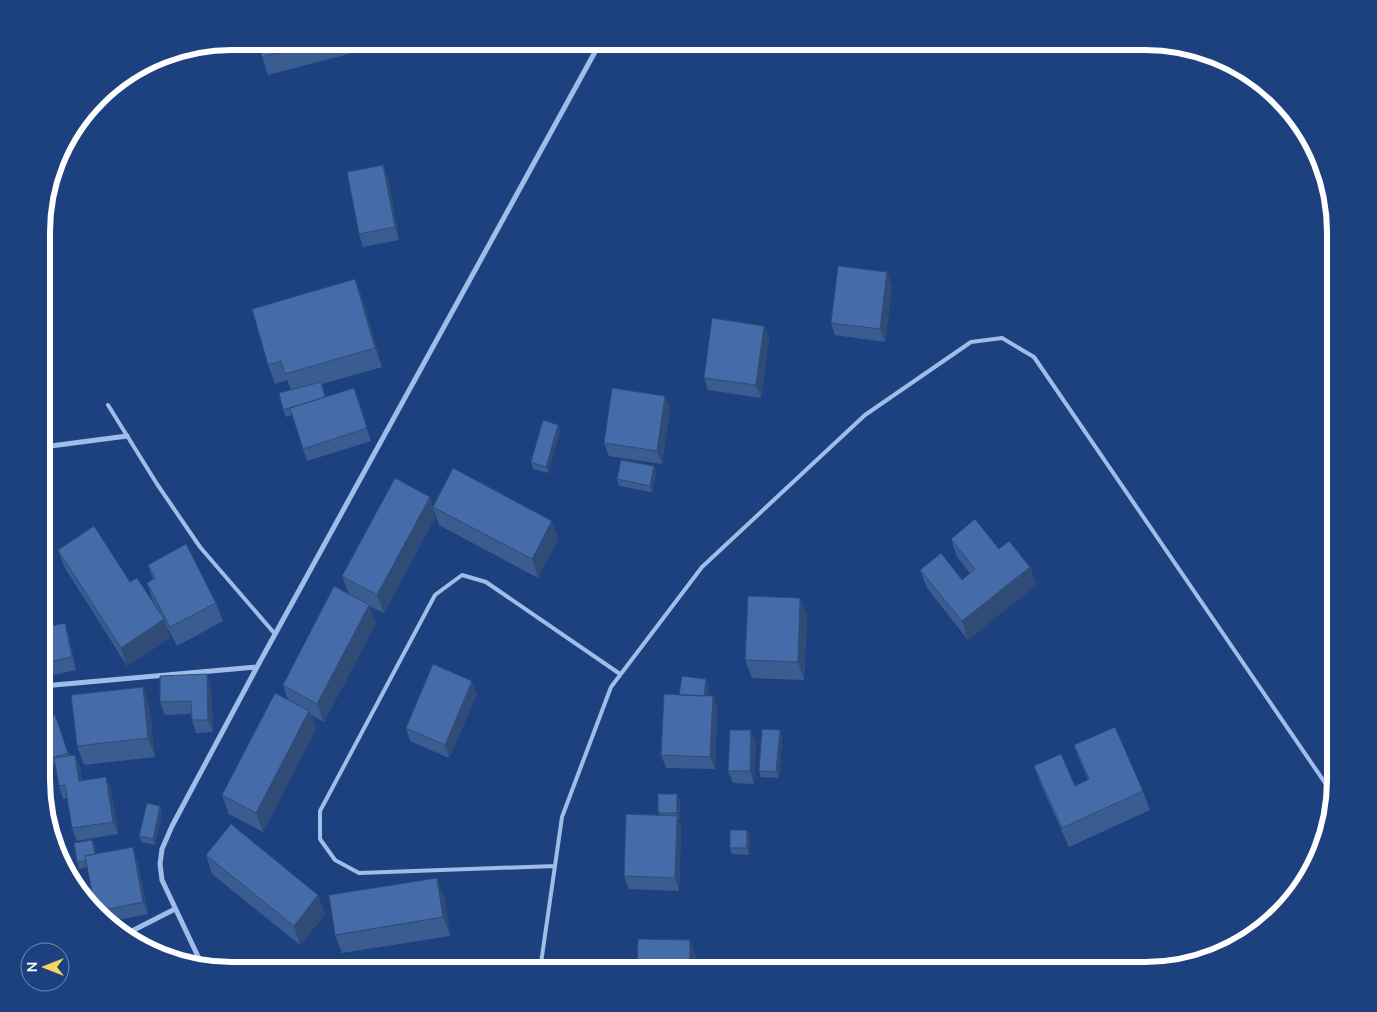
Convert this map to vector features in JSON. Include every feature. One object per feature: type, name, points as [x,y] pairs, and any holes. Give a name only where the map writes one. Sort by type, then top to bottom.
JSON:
[{"type":"street","points":[[199,958],[162,880],[160,864],[162,849],[172,826],[257,667],[596,50]]},
{"type":"street","points":[[50,446],[127,436]]},
{"type":"street","points":[[50,685],[257,667]]},
{"type":"street","points":[[131,931],[176,909]]},
{"type":"lane","points":[[541,962],[562,817],[611,687],[620,674],[702,567],[865,415],[971,342],[1002,338],[1034,357],[1327,786]]},
{"type":"lane","points":[[108,405],[157,484],[200,546],[276,634]]},
{"type":"lane","points":[[555,866],[359,873],[335,860],[320,839],[320,811],[435,595],[462,575],[486,582],[620,674]]},
{"type":"building","points":[[260,50],[287,50],[262,57]]},
{"type":"building","points":[[383,165],[395,227],[359,234],[347,172]]},
{"type":"building","points":[[838,266],[887,272],[880,329],[831,323]]},
{"type":"building","points":[[355,279],[375,348],[285,374],[281,361],[268,365],[252,309]]},
{"type":"building","points":[[712,318],[764,326],[756,385],[704,378]]},
{"type":"building","points":[[321,382],[325,397],[283,410],[279,393]]},
{"type":"building","points":[[354,388],[367,428],[303,449],[290,408]]},
{"type":"building","points":[[612,388],[665,396],[657,451],[604,443]]},
{"type":"building","points":[[543,420],[558,425],[546,467],[531,462]]},
{"type":"building","points":[[621,460],[654,466],[650,486],[617,479]]},
{"type":"building","points":[[453,468],[552,521],[532,559],[433,507]]},
{"type":"building","points":[[395,478],[430,497],[377,595],[342,576]]},
{"type":"building","points":[[975,519],[999,549],[1009,541],[1030,567],[962,621],[920,570],[941,553],[962,580],[975,569],[951,539]]},
{"type":"building","points":[[94,526],[130,582],[137,578],[164,619],[121,648],[58,550]]},
{"type":"building","points":[[186,544],[216,603],[170,627],[147,583],[155,578],[148,565]]},
{"type":"building","points":[[334,586],[369,605],[317,704],[283,685]]},
{"type":"building","points":[[748,596],[800,598],[798,662],[745,660]]},
{"type":"building","points":[[65,623],[72,657],[50,662],[50,626]]},
{"type":"building","points":[[433,664],[472,681],[445,745],[406,728]]},
{"type":"building","points":[[207,674],[208,720],[192,720],[191,701],[160,702],[160,676]]},
{"type":"building","points":[[682,676],[706,679],[704,696],[679,695]]},
{"type":"building","points":[[143,687],[148,738],[77,746],[71,695]]},
{"type":"building","points":[[275,693],[309,711],[256,813],[222,795]]},
{"type":"building","points":[[664,694],[713,696],[710,757],[661,755]]},
{"type":"building","points":[[55,715],[68,753],[50,758],[50,717]]},
{"type":"building","points":[[1115,727],[1143,791],[1062,828],[1034,766],[1061,754],[1075,786],[1089,779],[1074,745]]},
{"type":"building","points":[[762,729],[780,730],[776,772],[759,771]]},
{"type":"building","points":[[730,730],[751,730],[750,771],[728,771]]},
{"type":"building","points":[[75,755],[79,781],[106,777],[113,822],[72,828],[65,785],[59,786],[54,758]]},
{"type":"building","points":[[658,794],[677,794],[677,813],[658,813]]},
{"type":"building","points":[[147,803],[160,806],[153,839],[139,836]]},
{"type":"building","points":[[626,814],[677,816],[675,878],[624,876]]},
{"type":"building","points":[[231,824],[318,895],[294,926],[206,855]]},
{"type":"building","points":[[730,830],[747,830],[747,848],[730,848]]},
{"type":"building","points":[[92,840],[95,854],[85,856],[86,861],[77,862],[74,843]]},
{"type":"building","points":[[133,847],[143,902],[104,910],[93,898],[85,856]]},
{"type":"building","points":[[437,878],[443,917],[335,935],[329,895]]},
{"type":"building","points":[[638,939],[690,940],[690,962],[637,962]]}]
